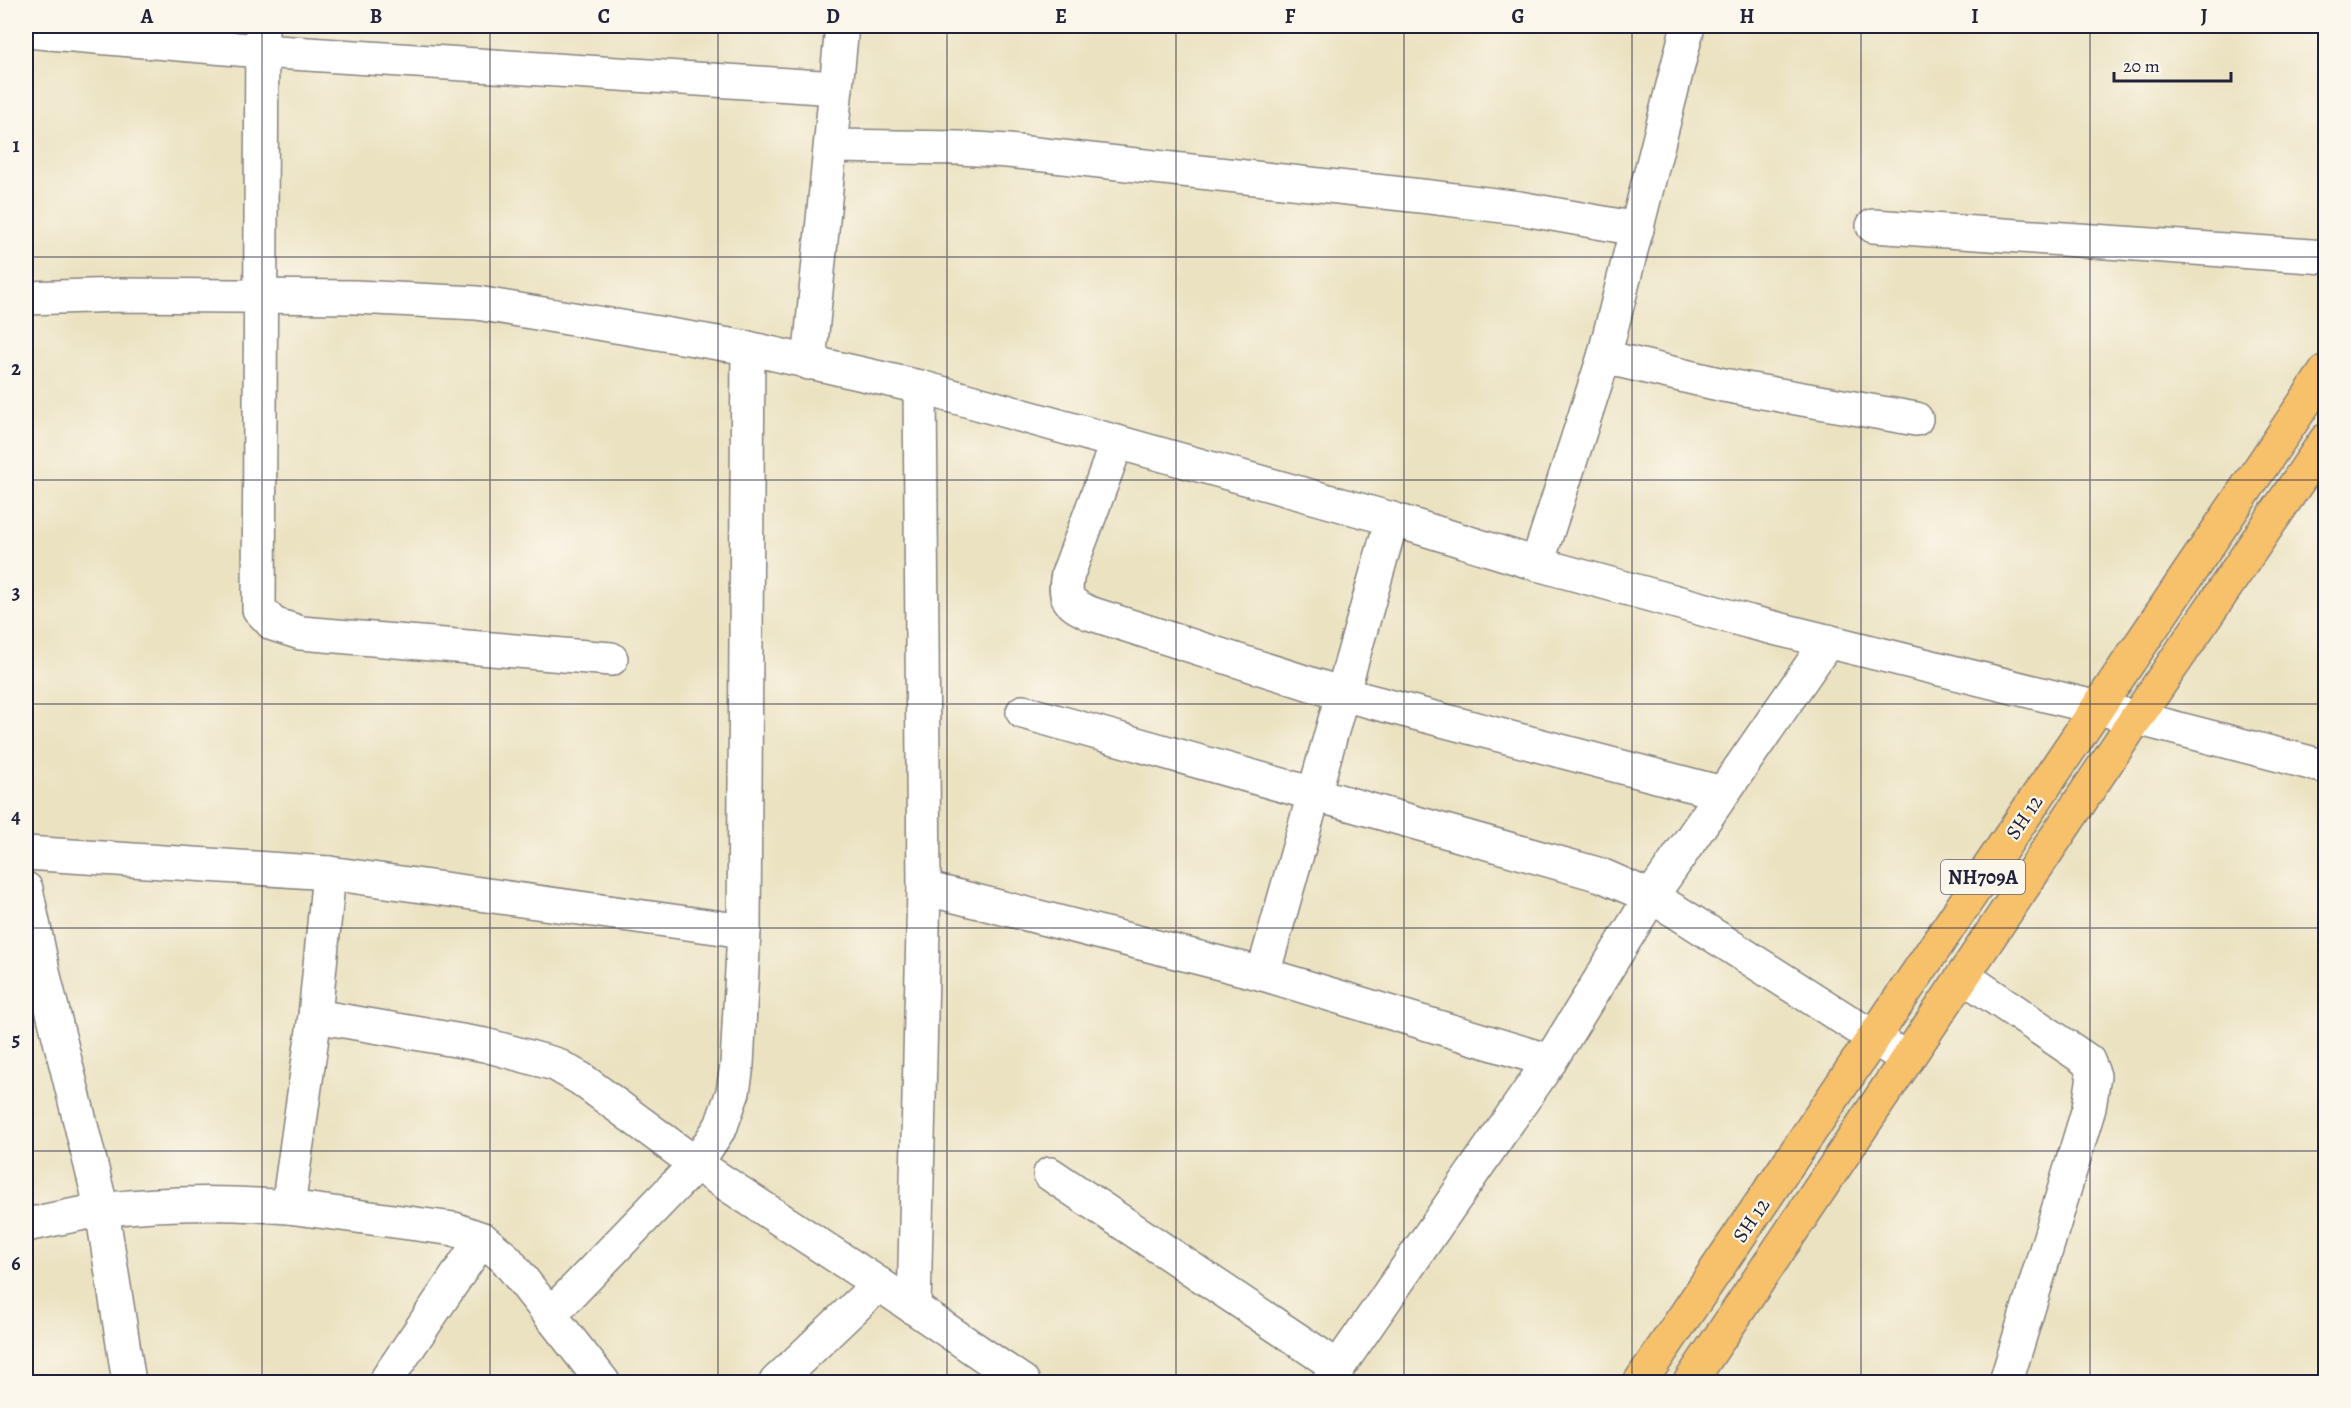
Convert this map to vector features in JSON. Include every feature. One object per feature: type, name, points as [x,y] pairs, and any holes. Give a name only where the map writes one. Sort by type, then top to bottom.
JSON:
[{"type":"highway","name":"SH 12","points":[[1640,1383],[2325,371]]},
{"type":"highway","name":"SH 12","points":[[1694,1381],[2137,717],[2315,472],[2325,440]]},
{"type":"street","points":[[809,363],[842,26]]},
{"type":"street","points":[[1537,564],[1604,357],[1688,26]]},
{"type":"street","points":[[26,31],[261,38],[836,88]]},
{"type":"street","points":[[261,38],[262,296],[259,609],[273,624],[301,633],[611,659]]},
{"type":"street","points":[[832,146],[1008,151],[1519,208],[1637,229]]},
{"type":"street","points":[[1873,226],[2325,257]]},
{"type":"street","points":[[26,298],[121,295],[355,297],[477,303],[748,348],[887,378],[1392,519],[1537,564],[1828,641],[2137,717],[2325,767]]},
{"type":"street","points":[[550,1315],[696,1164],[721,1126],[733,1092],[737,1065],[744,931],[748,348]]},
{"type":"street","points":[[1604,357],[1723,385],[1917,419]]},
{"type":"street","points":[[914,1308],[924,888],[920,387]]},
{"type":"street","points":[[1117,442],[1068,574],[1065,590],[1072,605],[1089,613],[1342,694],[1722,793]]},
{"type":"street","points":[[1263,974],[1392,519]]},
{"type":"street","points":[[1050,1174],[1333,1375],[1550,1061],[1651,897],[1828,641]]},
{"type":"street","points":[[1023,711],[1600,875],[1651,897],[1907,1059]]},
{"type":"street","points":[[26,853],[329,873],[744,931]]},
{"type":"street","points":[[288,1207],[315,1016],[329,873]]},
{"type":"street","points":[[924,888],[1263,974],[1550,1061]]},
{"type":"street","points":[[26,890],[45,980],[102,1210],[129,1383]]},
{"type":"street","points":[[1963,976],[2081,1055],[2088,1061],[2094,1076],[2089,1108],[2006,1383]]},
{"type":"street","points":[[315,1016],[485,1045],[555,1064],[581,1079],[696,1164],[879,1284],[1023,1383]]},
{"type":"street","points":[[26,1225],[102,1210],[207,1203],[288,1207],[454,1229],[482,1239],[506,1259],[603,1383]]},
{"type":"street","points":[[385,1383],[482,1239]]},
{"type":"street","points":[[776,1383],[879,1284]]}]
